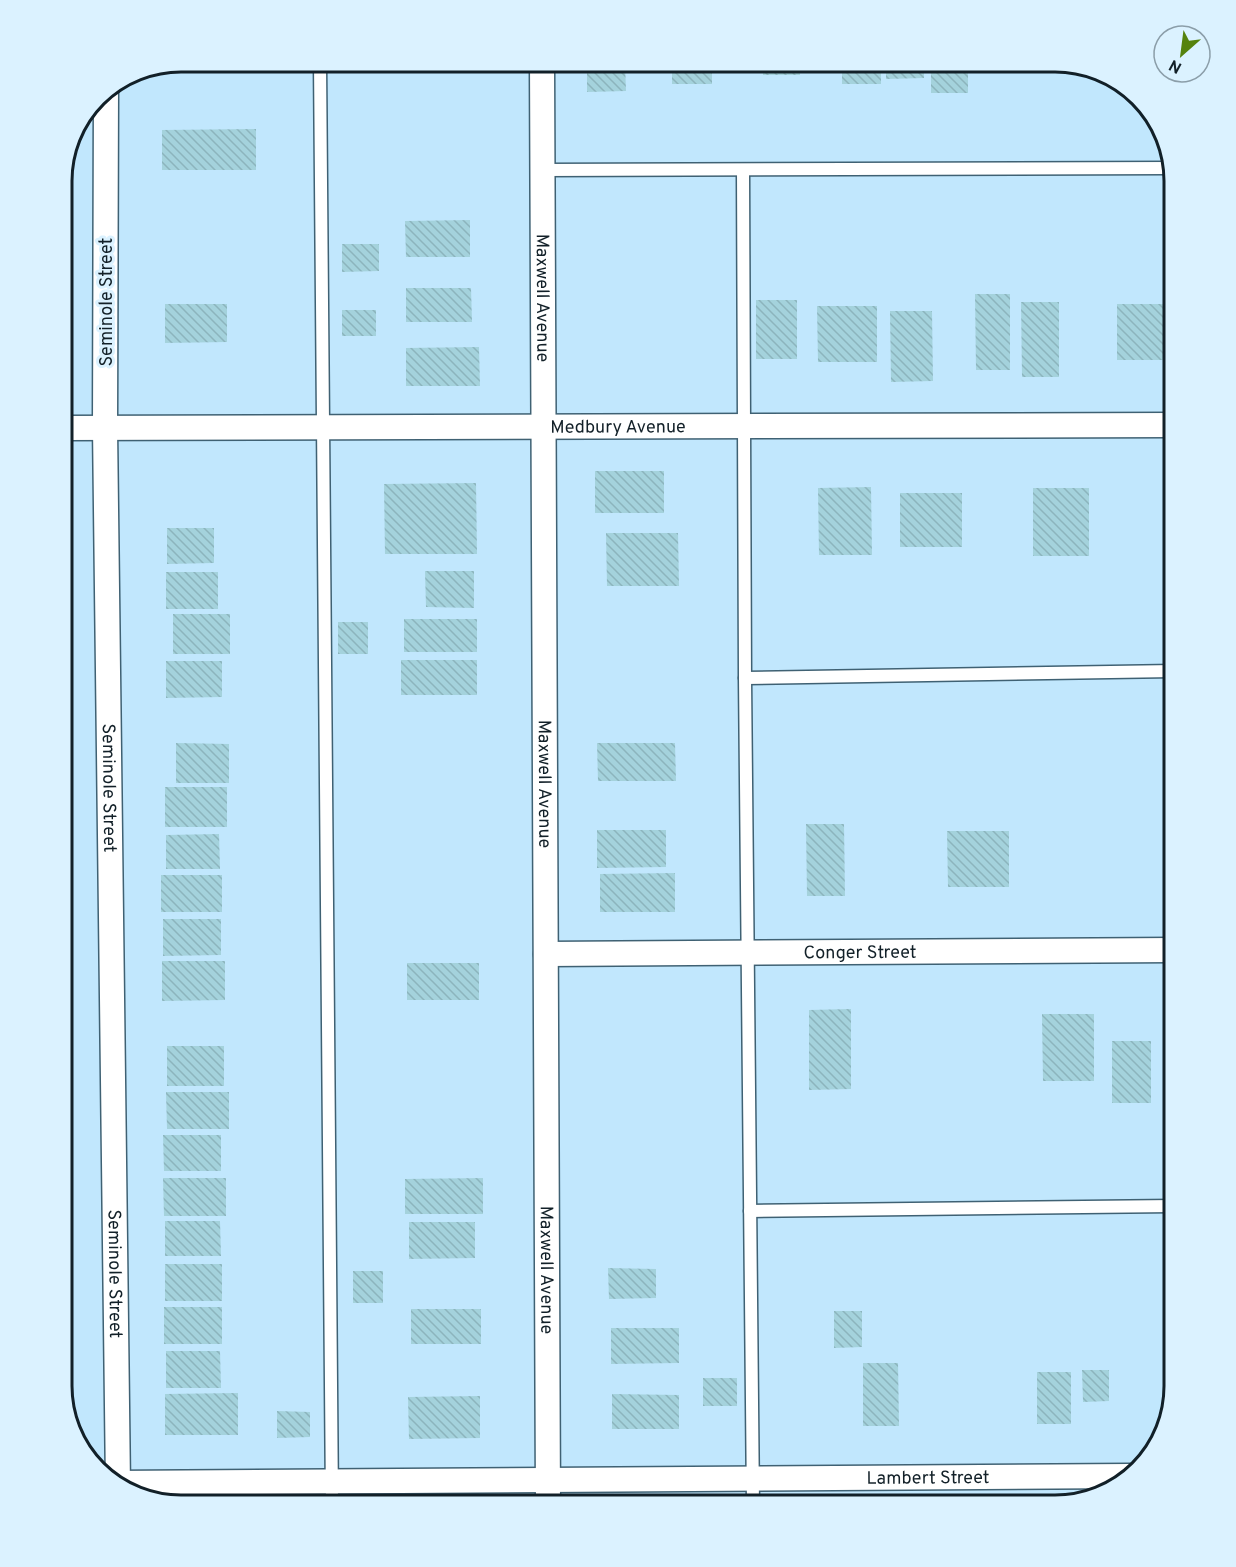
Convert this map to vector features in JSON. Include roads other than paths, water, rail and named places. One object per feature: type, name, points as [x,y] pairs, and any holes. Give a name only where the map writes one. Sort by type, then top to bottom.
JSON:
[{"type":"street","name":"Maxwell Avenue","points":[[542,72],[548,1495]]},
{"type":"street","name":"Seminole Street","points":[[106,102],[105,428],[117,1474]]},
{"type":"street","name":"Medbury Avenue","points":[[72,428],[1164,425]]},
{"type":"street","name":"Conger Street","points":[[546,954],[1164,950]]},
{"type":"street","name":"Lambert Street","points":[[133,1484],[1116,1476]]},
{"type":"lane","points":[[320,72],[332,1495]]},
{"type":"lane","points":[[542,170],[1163,168]]},
{"type":"lane","points":[[743,170],[745,678],[753,1495]]},
{"type":"lane","points":[[745,678],[1164,671]]},
{"type":"lane","points":[[750,1211],[1164,1206]]}]
